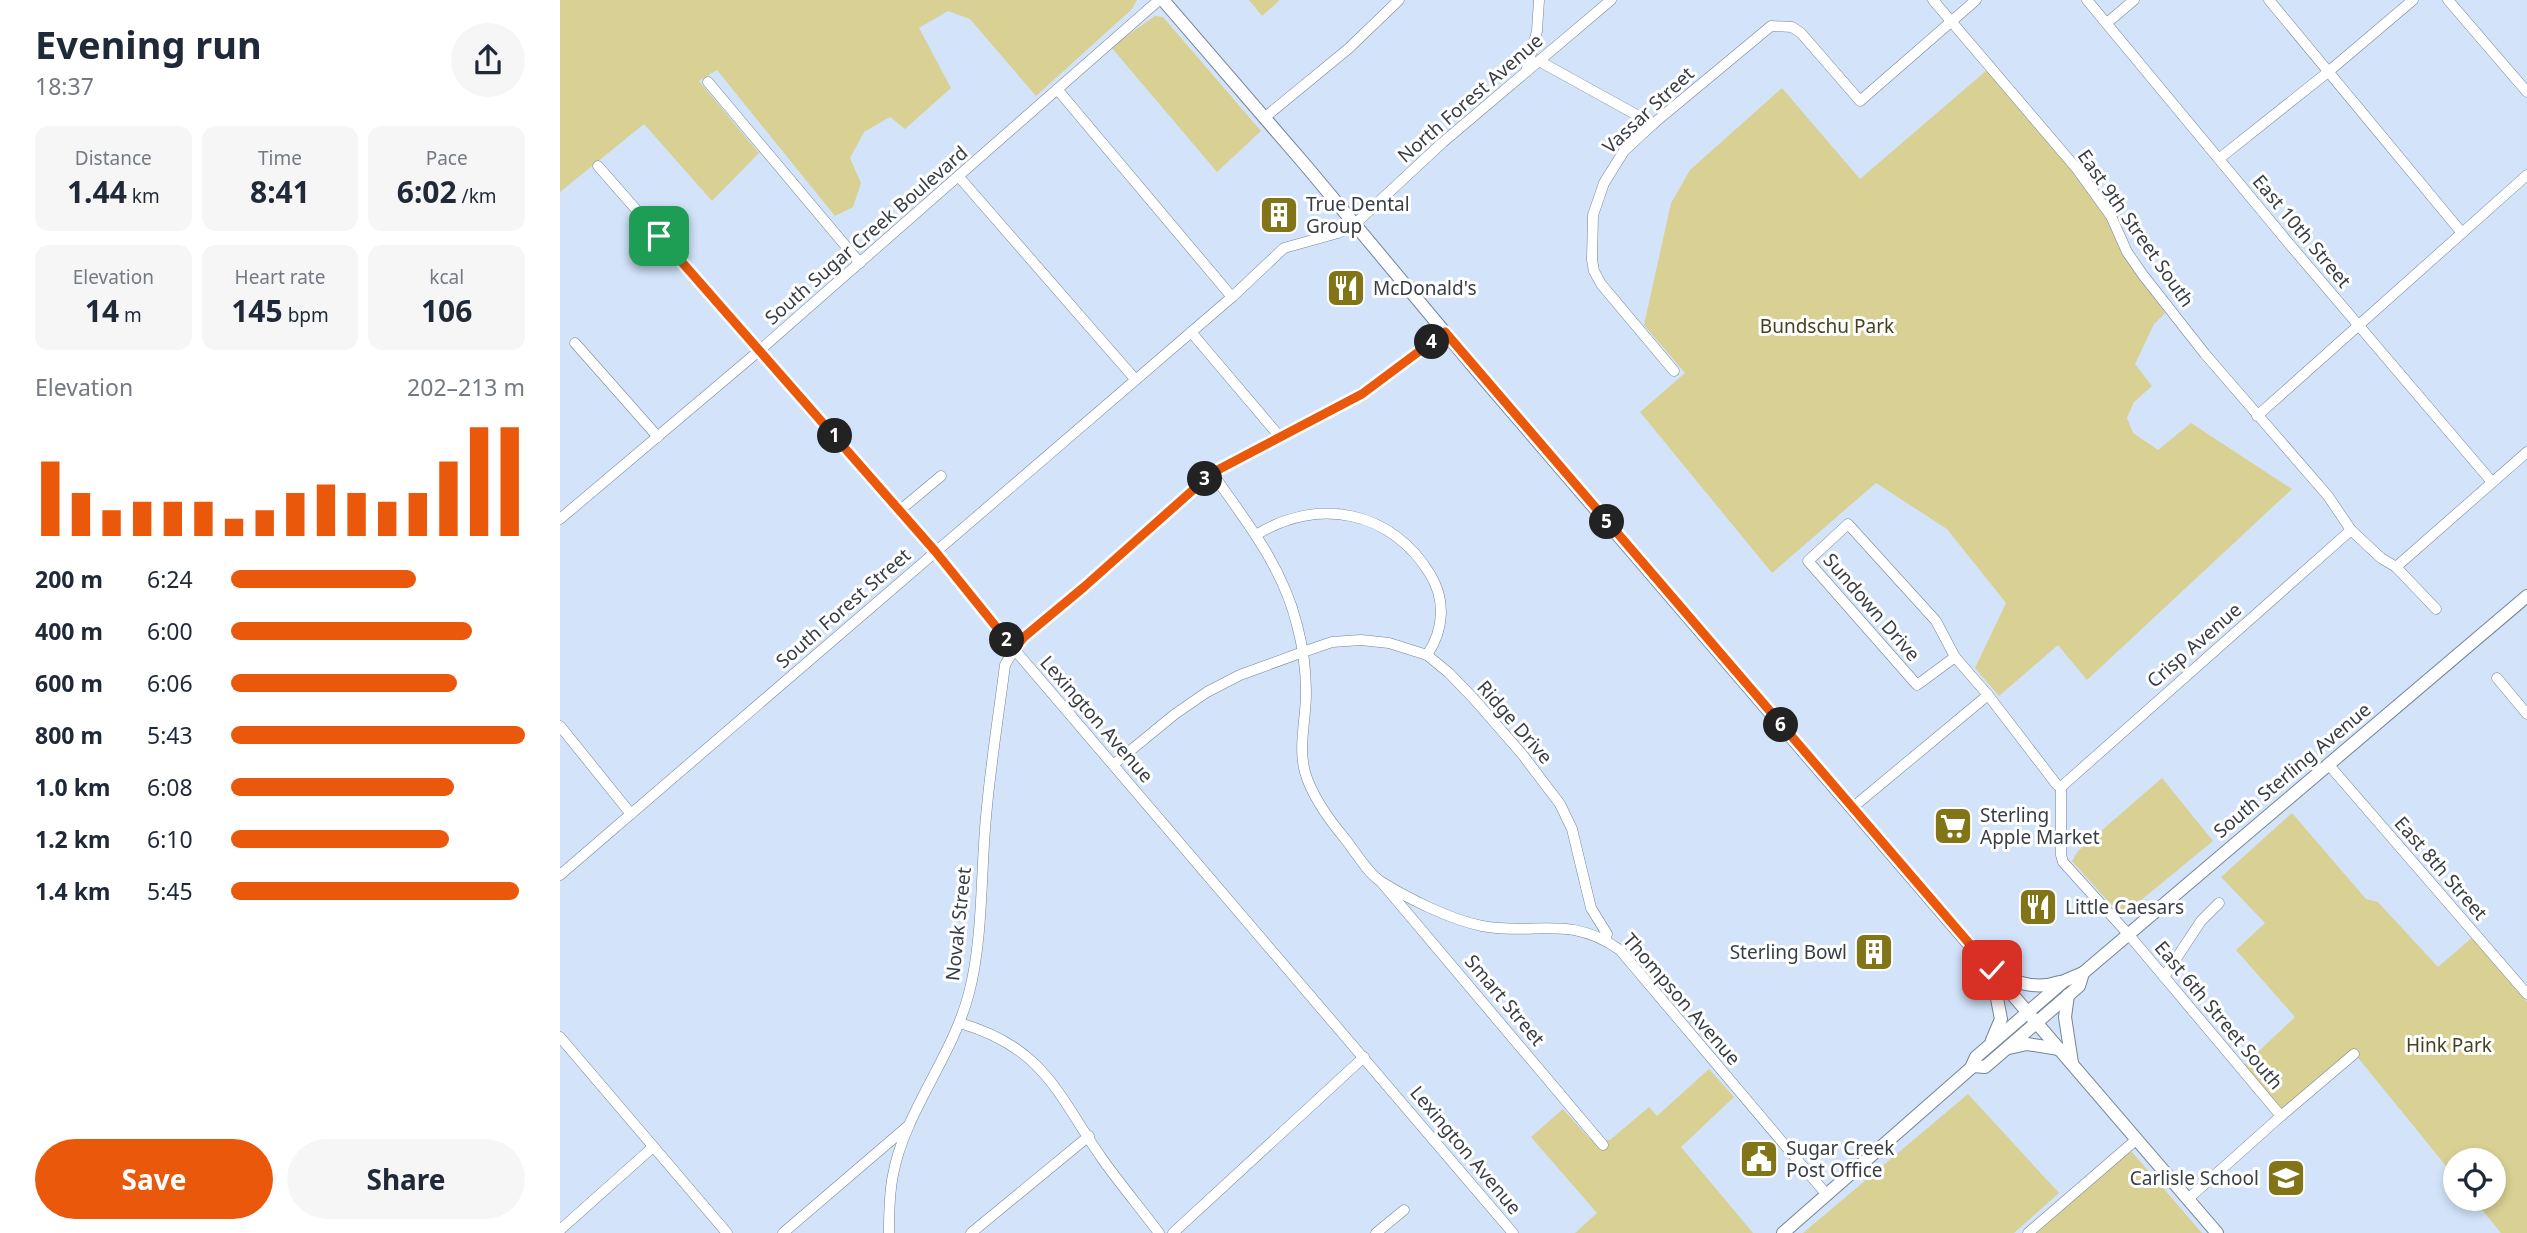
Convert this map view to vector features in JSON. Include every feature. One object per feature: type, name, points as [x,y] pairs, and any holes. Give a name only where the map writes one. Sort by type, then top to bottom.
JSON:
[{"type":"main road","points":[[1161,0],[2217,1233]]},
{"type":"main road","name":"South Sterling Avenue","points":[[1973,1066],[1985,1067],[2006,1049],[2064,981],[2083,973],[2129,935],[2527,596]]},
{"type":"main road","points":[[1994,972],[2034,987],[2045,987],[2064,981]]},
{"type":"main road","points":[[1988,1047],[2001,1019],[1994,972]]},
{"type":"main road","name":"South Sterling Avenue","points":[[1783,1233],[1973,1066],[1976,1057],[2079,986],[2083,973]]},
{"type":"main road","points":[[2068,995],[2065,1017],[2072,1063]]},
{"type":"main road","points":[[2006,1049],[2027,1045],[2059,1049]]},
{"type":"street","name":"South Sugar Creek Boulevard","points":[[560,520],[760,350],[1161,0]]},
{"type":"street","points":[[1264,118],[1348,49],[1399,0]]},
{"type":"street","points":[[1526,72],[1537,31],[1539,0]]},
{"type":"street","name":"North Forest Avenue","points":[[1355,224],[1442,143],[1611,0]]},
{"type":"street","name":"East 9th Street South","points":[[1933,0],[2077,169],[2111,216],[2127,252],[2204,354],[2328,496],[2351,530],[2381,558],[2396,567],[2436,609]]},
{"type":"street","points":[[1951,22],[1976,0]]},
{"type":"street","name":"East 10th Street","points":[[2087,0],[2492,482]]},
{"type":"street","points":[[2107,23],[2134,0]]},
{"type":"street","points":[[2269,0],[2462,233]]},
{"type":"street","points":[[2220,158],[2413,0]]},
{"type":"street","points":[[2448,0],[2527,92]]},
{"type":"street","name":"Vassar Street","points":[[1674,371],[1601,284],[1592,260],[1593,215],[1604,183],[1624,151],[1771,26],[1786,26],[1801,33],[1860,102],[1951,22]]},
{"type":"street","points":[[1539,61],[1653,124]]},
{"type":"street","points":[[708,82],[860,263]]},
{"type":"street","points":[[1057,89],[1232,297]]},
{"type":"street","name":"Lexington Avenue","points":[[598,166],[935,551],[1014,649],[1513,1233]]},
{"type":"street","points":[[2257,416],[2527,175]]},
{"type":"street","points":[[959,177],[1135,379]]},
{"type":"street","name":"South Forest Street","points":[[560,875],[1232,297],[1275,255],[1288,247],[1338,233],[1355,224]]},
{"type":"street","points":[[1191,332],[1280,437]]},
{"type":"street","points":[[1014,649],[1024,637],[1212,473],[1362,394],[1445,332]]},
{"type":"street","points":[[575,343],[658,437]]},
{"type":"street","points":[[2396,567],[2527,452]]},
{"type":"street","name":"Thompson Avenue","points":[[1212,473],[1256,535],[1290,599],[1303,652],[1306,695],[1302,752],[1306,774],[1333,824],[1378,880],[1435,909],[1481,925],[1520,929],[1570,928],[1605,939],[1620,950],[1827,1195]]},
{"type":"street","points":[[899,511],[941,476]]},
{"type":"street","points":[[1256,535],[1292,517],[1323,514],[1363,519],[1393,532],[1423,562],[1441,598],[1440,629],[1434,646],[1427,655]]},
{"type":"street","name":"Sundown Drive","points":[[1955,657],[1917,685],[1808,561],[1848,524],[1936,621],[1955,657],[1988,695]]},
{"type":"street","name":"Crisp Avenue","points":[[2061,787],[2351,530]]},
{"type":"street","name":"Ridge Drive","points":[[1114,764],[1175,714],[1207,692],[1240,675],[1303,652],[1332,642],[1361,640],[1389,643],[1427,655],[1474,699],[1522,754],[1560,804],[1572,829],[1591,908],[1607,934],[1605,939]]},
{"type":"street","name":"Novak Street","points":[[889,1233],[888,1213],[893,1173],[911,1123],[960,1023],[974,968],[986,810],[1005,665],[1014,649]]},
{"type":"street","points":[[2497,678],[2527,714]]},
{"type":"street","points":[[1852,808],[1988,695],[2061,787]]},
{"type":"street","points":[[560,726],[631,814]]},
{"type":"street","name":"East 8th Street","points":[[2328,764],[2527,994]]},
{"type":"street","name":"East 6th Street South","points":[[2061,787],[2063,862],[2129,935],[2281,1115]]},
{"type":"street","name":"Smart Street","points":[[1378,880],[1603,1145]]},
{"type":"street","points":[[2164,977],[2201,921],[2219,903]]},
{"type":"street","points":[[960,1023],[988,1031],[1013,1045],[1035,1063],[1060,1092],[1102,1159],[1159,1233]]},
{"type":"street","points":[[560,1037],[727,1233]]},
{"type":"street","points":[[2188,1199],[2354,1054]]},
{"type":"street","points":[[1173,1233],[1364,1057]]},
{"type":"street","points":[[783,1233],[911,1123]]},
{"type":"street","points":[[971,1233],[1089,1136]]},
{"type":"street","points":[[2028,1233],[2137,1139]]},
{"type":"street","points":[[560,1230],[653,1147]]},
{"type":"street","points":[[1376,1233],[1404,1210]]},
{"type":"green space","points":[[560,0],[1137,0],[1132,9],[1036,96],[970,19],[948,11],[919,28],[951,88],[905,129],[890,117],[864,132],[850,158],[861,183],[853,207],[835,216],[717,70],[699,81],[759,153],[712,201],[644,124],[560,192]]},
{"type":"green space","points":[[1249,0],[1280,0],[1262,16]]},
{"type":"green space","points":[[1155,16],[1163,17],[1261,131],[1217,172],[1111,47]]},
{"type":"green space","name":"Bundschu Park","points":[[1987,70],[2069,166],[2109,219],[2129,262],[2165,313],[2154,324],[2135,364],[2152,386],[2134,402],[2127,418],[2133,433],[2158,450],[2191,423],[2292,489],[2087,680],[2058,645],[1999,696],[1975,668],[2006,603],[1947,529],[1876,483],[1772,573],[1640,412],[1685,373],[1644,325],[1671,203],[1690,170],[1782,88],[1860,179]]},
{"type":"green space","points":[[2162,778],[2213,841],[2129,910],[2116,910],[2072,861],[2078,851]]},
{"type":"green space","name":"Hink Park","points":[[2292,813],[2366,899],[2378,902],[2438,967],[2475,935],[2527,1002],[2527,1233],[2501,1233],[2483,1211],[2506,1211],[2506,1148],[2443,1148],[2443,1162],[2355,1054],[2281,1116],[2241,1068],[2295,1017],[2236,950],[2265,923],[2221,877]]},
{"type":"green space","points":[[1709,1069],[1734,1097],[1681,1147],[1753,1233],[1575,1233],[1597,1213],[1531,1137],[1563,1109],[1590,1139],[1610,1140],[1649,1107],[1657,1116]]},
{"type":"green space","points":[[1968,1094],[2059,1193],[2014,1233],[1803,1233]]},
{"type":"green space","points":[[2132,1152],[2202,1233],[2032,1233],[2124,1154]]},
{"type":"place","name":"True Dental Group","points":[[1279,215]]},
{"type":"place","name":"McDonald's","points":[[1346,288]]},
{"type":"place","name":"Sterling Apple Market","points":[[1953,826]]},
{"type":"place","name":"Little Caesars","points":[[2038,907]]},
{"type":"place","name":"Sterling Bowl","points":[[1874,952]]},
{"type":"place","name":"Sugar Creek Post Office","points":[[1759,1159]]},
{"type":"place","name":"Carlisle School","points":[[2286,1178]]},
{"type":"route","points":[[659,236],[935,551],[1014,649],[1024,637],[1212,473],[1362,394],[1445,332],[1992,970]]}]
